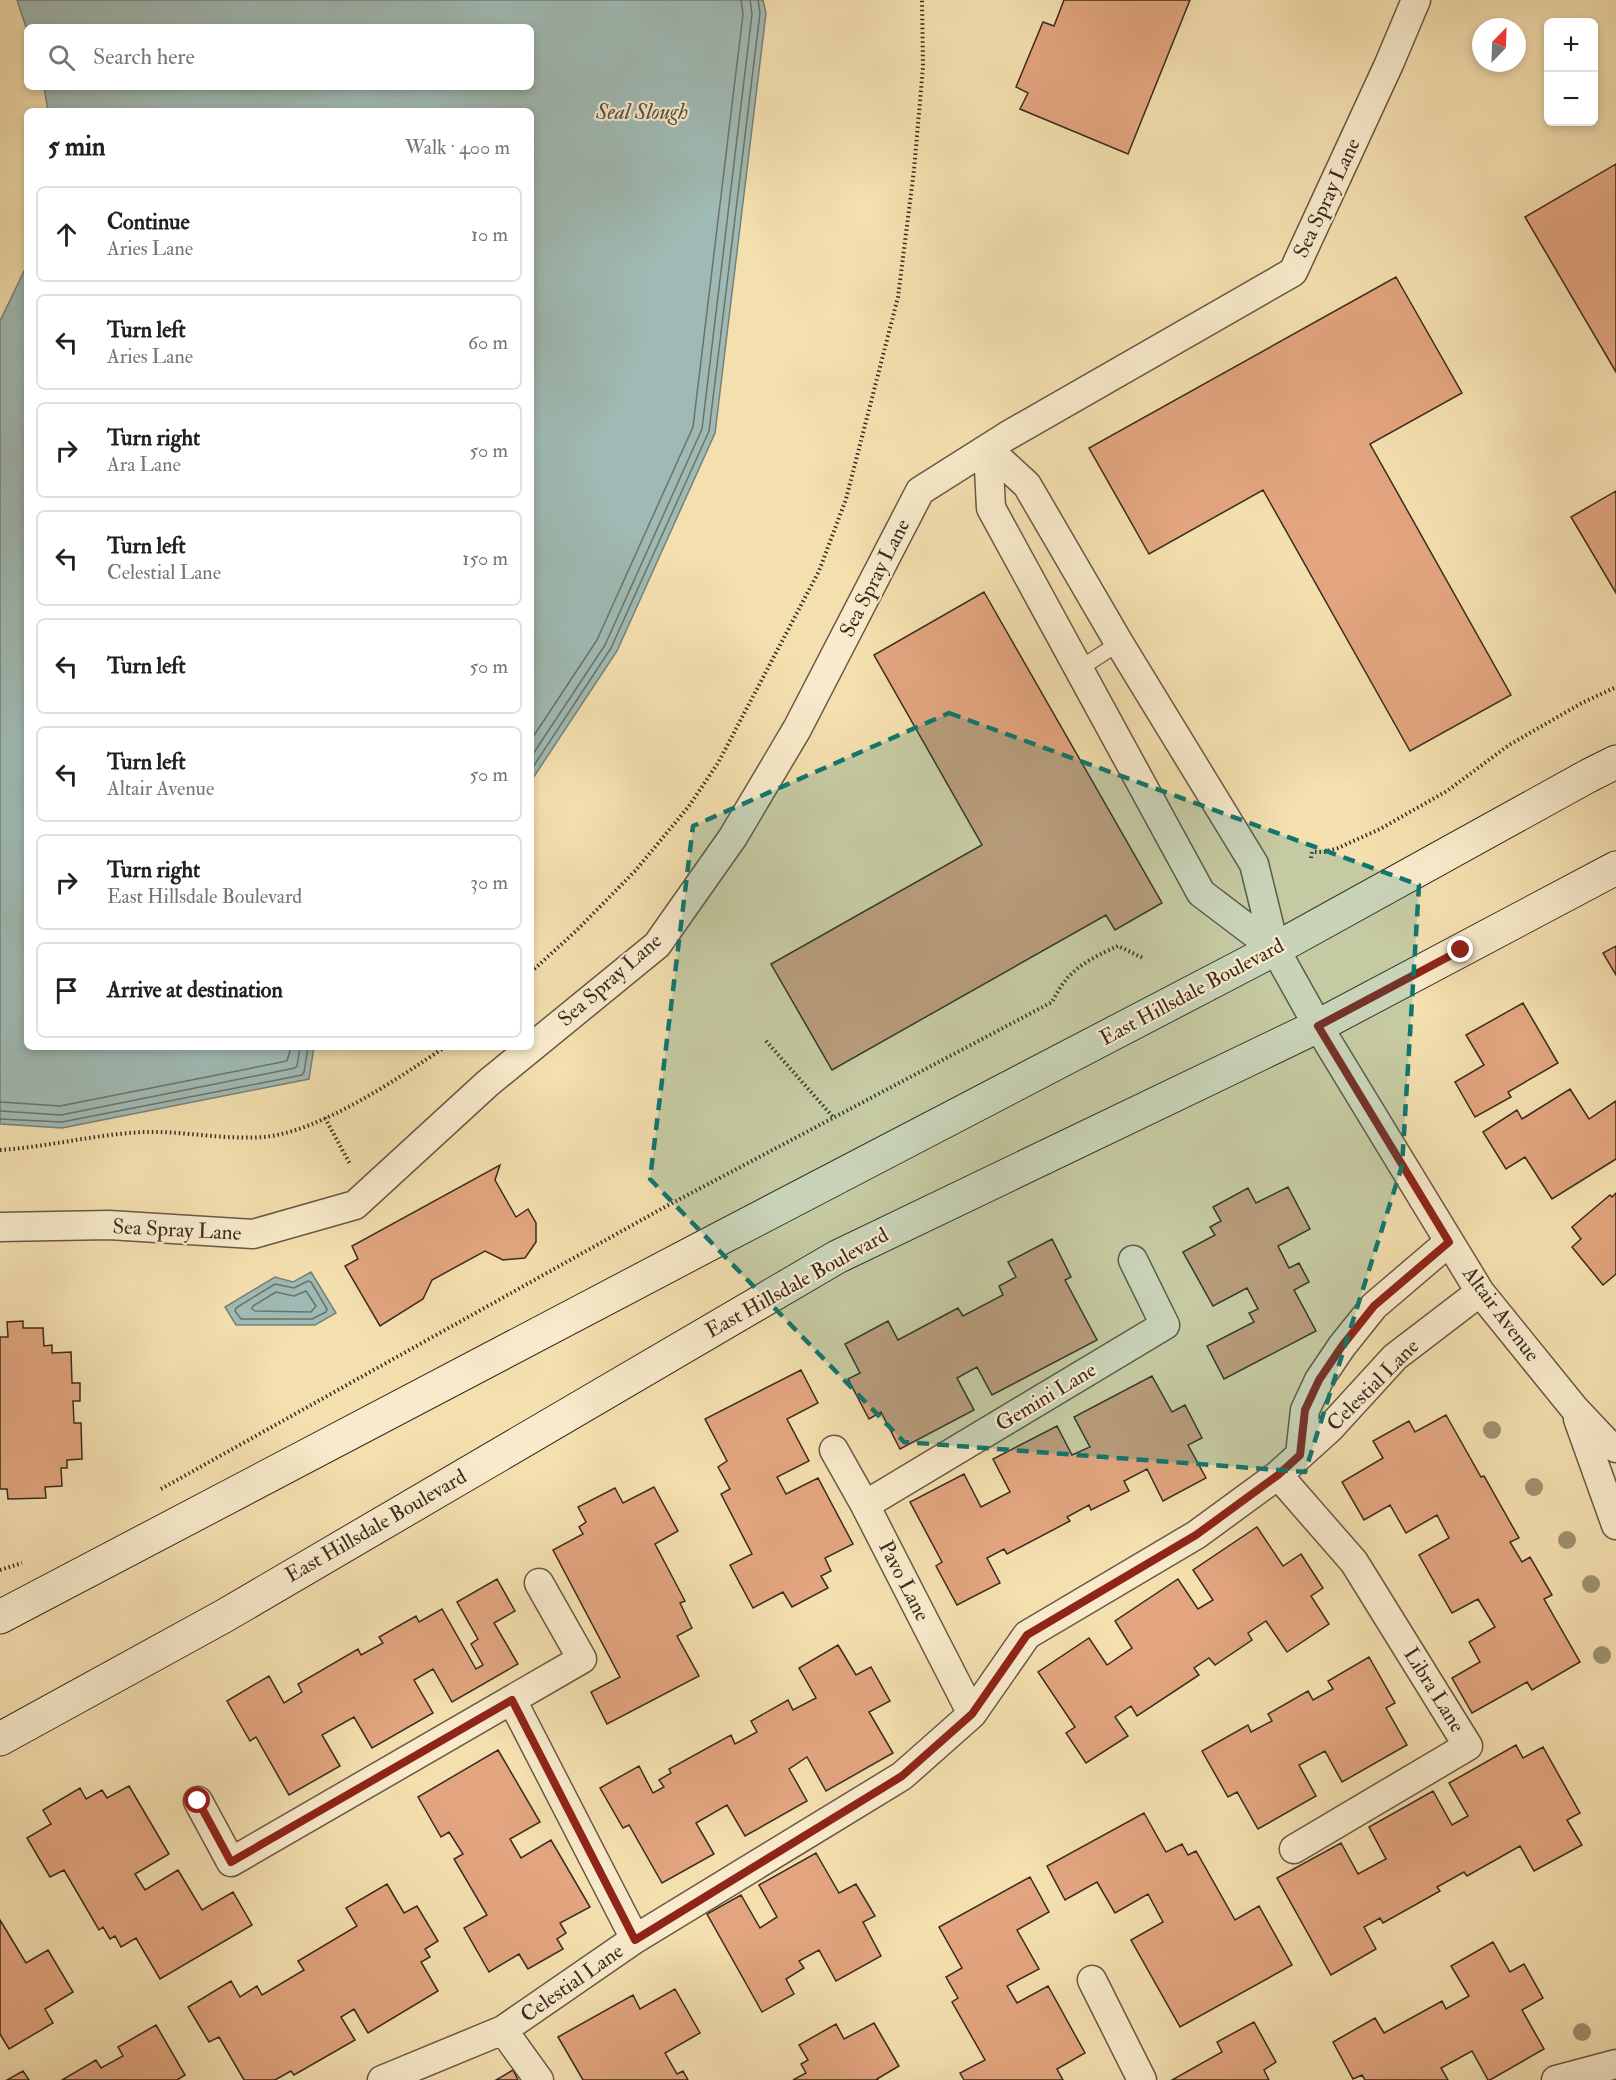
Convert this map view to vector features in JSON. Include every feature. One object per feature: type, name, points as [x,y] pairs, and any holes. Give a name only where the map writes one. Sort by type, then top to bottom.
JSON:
[{"type":"main road","name":"East Hillsdale Boulevard","points":[[0,1617],[1275,949],[1616,762]]},
{"type":"main road","name":"East Hillsdale Boulevard","points":[[0,1739],[224,1616],[837,1257],[1318,1026],[1616,868]]},
{"type":"street","name":"Sea Spray Lane","points":[[534,1045],[657,945],[733,837],[791,739],[920,490],[988,448],[1293,272],[1416,0]]},
{"type":"street","points":[[988,448],[1027,485],[1119,644],[1254,864],[1275,949]]},
{"type":"street","points":[[988,448],[990,508],[1201,893],[1275,949]]},
{"type":"street","name":"Altair Avenue","points":[[1275,949],[1318,1026],[1480,1292],[1574,1408],[1606,1442],[1616,1449]]},
{"type":"street","name":"Sea Spray Lane","points":[[0,1227],[109,1225],[253,1234],[355,1204],[488,1083],[528,1050]]},
{"type":"street","points":[[1300,1455],[1305,1410],[1319,1380],[1342,1346],[1374,1306],[1449,1242]]},
{"type":"street","name":"Gemini Lane","points":[[865,1505],[1165,1325],[1133,1260]]},
{"type":"street","name":"Celestial Lane","points":[[382,2080],[503,2030],[635,1940],[902,1776],[972,1714],[1027,1635],[1196,1535],[1278,1475],[1330,1428],[1395,1357],[1480,1292]]},
{"type":"street","points":[[1574,1408],[1616,1526]]},
{"type":"street","name":"Pavo Lane","points":[[834,1450],[865,1505],[972,1714]]},
{"type":"street","name":"Libra Lane","points":[[1278,1475],[1354,1562],[1468,1746],[1294,1849]]},
{"type":"street","points":[[198,1801],[231,1862],[582,1659],[538,1583]]},
{"type":"street","points":[[512,1700],[635,1940]]},
{"type":"street","points":[[1092,1980],[1142,2080]]},
{"type":"street","points":[[503,2030],[539,2080]]},
{"type":"street","points":[[1556,2080],[1616,2064]]},
{"type":"lane","points":[[1079,669],[1119,644]]},
{"type":"path","points":[[534,969],[576,931],[636,870],[689,806],[718,764],[819,571],[846,499],[898,297],[914,170],[923,67],[922,0]]},
{"type":"path","points":[[1311,858],[1312,852],[1338,849],[1380,829],[1447,790],[1509,745],[1582,703],[1616,687]]},
{"type":"path","points":[[158,1491],[663,1208],[1052,1002],[1066,979],[1108,950],[1118,946],[1143,958]]},
{"type":"path","points":[[766,1041],[833,1118]]},
{"type":"path","points":[[0,1150],[145,1132],[264,1137],[300,1129],[338,1113],[440,1050]]},
{"type":"path","points":[[325,1118],[342,1149]]},
{"type":"path","points":[[0,1570],[26,1561]]},
{"type":"highlighted area","points":[[949,713],[1419,885],[1402,1166],[1305,1472],[904,1442],[650,1179],[693,826]]},
{"type":"water","name":"Seal Slough","points":[[17,0],[763,0],[766,13],[715,433],[617,651],[534,776],[534,108],[48,108],[44,90],[534,90],[534,24],[25,24]]},
{"type":"water","points":[[24,271],[24,1050],[314,1050],[309,1079],[62,1128],[0,1124],[0,321]]},
{"type":"water","points":[[311,1272],[336,1313],[315,1325],[236,1325],[225,1307],[275,1277],[293,1282]]},
{"type":"building","points":[[1064,0],[1190,0],[1128,154],[1020,109],[1028,93],[1016,87],[1043,22],[1054,26]]},
{"type":"building","points":[[1616,164],[1616,372],[1525,217]]},
{"type":"building","points":[[1396,277],[1462,393],[1370,444],[1511,695],[1410,751],[1263,490],[1149,554],[1089,448]]},
{"type":"building","points":[[1616,491],[1616,593],[1571,517]]},
{"type":"building","points":[[984,592],[1162,903],[1115,930],[1106,915],[832,1070],[771,964],[982,845],[874,655]]},
{"type":"building","points":[[1616,946],[1616,975],[1603,953]]},
{"type":"building","points":[[1523,1003],[1558,1063],[1508,1092],[1511,1097],[1475,1117],[1455,1082],[1484,1065],[1466,1035]]},
{"type":"building","points":[[1570,1089],[1589,1119],[1616,1101],[1616,1159],[1552,1199],[1525,1157],[1506,1169],[1483,1132],[1517,1110],[1522,1119]]},
{"type":"building","points":[[500,1165],[495,1180],[516,1217],[528,1209],[536,1223],[536,1242],[525,1258],[503,1260],[485,1251],[432,1280],[423,1299],[380,1326],[345,1266],[358,1259],[352,1246]]},
{"type":"building","points":[[1288,1187],[1310,1229],[1278,1246],[1289,1268],[1299,1263],[1309,1282],[1294,1290],[1316,1331],[1224,1379],[1207,1346],[1254,1322],[1249,1313],[1258,1309],[1247,1288],[1213,1306],[1183,1252],[1215,1235],[1210,1227],[1221,1221],[1213,1207],[1248,1188],[1256,1203]]},
{"type":"building","points":[[1616,1193],[1616,1274],[1603,1285],[1572,1247],[1581,1239],[1572,1227],[1610,1195],[1612,1197]]},
{"type":"building","points":[[1052,1239],[1071,1277],[1065,1280],[1097,1340],[992,1395],[977,1367],[957,1378],[974,1410],[900,1449],[881,1412],[869,1419],[848,1379],[860,1373],[845,1344],[888,1321],[898,1340],[958,1308],[963,1316],[1003,1295],[999,1286],[1016,1277],[1008,1262]]},
{"type":"building","points":[[23,1321],[23,1328],[43,1328],[44,1346],[52,1345],[52,1353],[71,1352],[72,1383],[80,1383],[80,1401],[73,1401],[74,1423],[81,1423],[82,1459],[67,1460],[67,1468],[61,1468],[62,1486],[45,1487],[46,1498],[8,1499],[7,1489],[0,1489],[0,1337],[8,1337],[7,1322]]},
{"type":"building","points":[[801,1370],[818,1403],[787,1419],[809,1461],[777,1477],[786,1494],[818,1478],[853,1544],[825,1558],[831,1571],[821,1576],[828,1588],[792,1607],[783,1592],[753,1608],[730,1565],[752,1554],[721,1494],[730,1489],[718,1467],[727,1461],[705,1419]]},
{"type":"building","points":[[1152,1376],[1172,1412],[1185,1405],[1202,1438],[1188,1445],[1206,1478],[1163,1501],[1147,1469],[1124,1481],[1129,1491],[1091,1510],[1089,1505],[1067,1517],[1070,1521],[1007,1554],[1004,1549],[987,1558],[1000,1583],[957,1605],[936,1566],[942,1562],[910,1502],[964,1474],[981,1507],[1010,1492],[993,1459],[1057,1426],[1072,1455],[1090,1447],[1074,1417]]},
{"type":"building","points":[[1446,1415],[1519,1538],[1510,1542],[1522,1562],[1530,1557],[1552,1595],[1544,1599],[1580,1662],[1532,1690],[1527,1682],[1472,1713],[1452,1678],[1480,1662],[1469,1642],[1495,1627],[1478,1599],[1452,1613],[1419,1555],[1449,1538],[1437,1515],[1406,1533],[1390,1505],[1364,1520],[1342,1482],[1383,1458],[1373,1441],[1409,1421],[1415,1432]]},
{"type":"building","points":[[654,1487],[678,1531],[655,1544],[685,1601],[680,1603],[692,1628],[677,1636],[699,1676],[607,1724],[591,1692],[620,1677],[553,1550],[583,1534],[579,1527],[586,1522],[578,1507],[615,1488],[623,1503]]},
{"type":"building","points":[[1257,1527],[1283,1566],[1301,1554],[1323,1588],[1311,1596],[1329,1624],[1287,1652],[1266,1621],[1248,1633],[1252,1640],[1215,1665],[1209,1658],[1194,1668],[1199,1675],[1137,1716],[1131,1706],[1115,1717],[1128,1736],[1086,1763],[1066,1733],[1075,1727],[1038,1672],[1089,1638],[1107,1665],[1132,1648],[1115,1621],[1178,1579],[1198,1609],[1213,1600],[1193,1570]]},
{"type":"building","points":[[497,1579],[515,1611],[494,1623],[518,1664],[452,1702],[433,1669],[414,1680],[433,1713],[372,1748],[354,1717],[322,1735],[340,1766],[289,1795],[256,1737],[250,1741],[227,1701],[269,1676],[284,1703],[302,1692],[298,1684],[358,1649],[361,1655],[383,1643],[379,1637],[416,1616],[419,1622],[442,1609],[476,1669],[483,1665],[471,1644],[478,1639],[457,1602]]},
{"type":"building","points":[[838,1645],[856,1675],[871,1667],[890,1701],[869,1712],[893,1753],[826,1791],[807,1757],[789,1769],[807,1801],[745,1836],[727,1805],[696,1823],[714,1854],[662,1883],[629,1825],[623,1828],[600,1788],[639,1766],[653,1793],[664,1787],[659,1780],[671,1773],[669,1769],[731,1735],[735,1744],[757,1732],[751,1721],[788,1700],[793,1710],[816,1698],[799,1668]]},
{"type":"building","points":[[1369,1657],[1395,1703],[1386,1708],[1407,1745],[1342,1782],[1325,1751],[1299,1765],[1316,1796],[1258,1829],[1237,1792],[1228,1797],[1202,1751],[1248,1725],[1251,1732],[1272,1721],[1268,1714],[1308,1691],[1313,1700],[1333,1689],[1328,1681]]},
{"type":"building","points":[[1516,1745],[1523,1758],[1543,1747],[1580,1813],[1567,1820],[1582,1845],[1534,1871],[1520,1846],[1467,1876],[1464,1872],[1437,1887],[1440,1891],[1383,1923],[1380,1918],[1364,1927],[1376,1949],[1331,1975],[1277,1878],[1341,1843],[1358,1874],[1386,1859],[1369,1827],[1433,1791],[1452,1825],[1468,1816],[1449,1783]]},
{"type":"building","points":[[498,1750],[540,1822],[510,1839],[521,1858],[551,1840],[590,1907],[560,1923],[566,1933],[557,1939],[563,1949],[528,1969],[519,1954],[489,1972],[464,1928],[487,1915],[454,1859],[463,1854],[449,1832],[441,1837],[418,1797]]},
{"type":"building","points":[[129,1786],[169,1854],[135,1874],[145,1890],[178,1870],[202,1910],[233,1892],[252,1925],[160,1979],[136,1938],[121,1947],[115,1936],[110,1939],[103,1927],[99,1930],[64,1870],[50,1877],[27,1838],[51,1824],[43,1810],[80,1788],[86,1799],[102,1790],[107,1798]]},
{"type":"building","points":[[1144,1813],[1166,1852],[1182,1844],[1188,1855],[1196,1851],[1235,1920],[1259,1906],[1292,1965],[1180,2027],[1131,1940],[1163,1922],[1148,1894],[1115,1913],[1097,1882],[1065,1900],[1047,1866]]},
{"type":"building","points":[[816,1853],[839,1893],[856,1884],[875,1916],[863,1922],[881,1956],[836,1981],[819,1950],[799,1961],[804,1968],[786,1979],[794,1994],[762,2012],[707,1914],[741,1895],[760,1928],[777,1917],[759,1885]]},
{"type":"building","points":[[1030,1877],[1049,1912],[1017,1930],[1039,1969],[1007,1986],[1017,2003],[1048,1986],[1085,2053],[1057,2069],[1063,2080],[964,2080],[960,2073],[985,2060],[952,2002],[958,1998],[946,1977],[962,1968],[939,1927]]},
{"type":"building","points":[[387,1884],[404,1913],[417,1906],[438,1941],[425,1949],[430,1957],[421,1962],[438,1991],[368,2033],[354,2009],[341,2017],[355,2040],[294,2075],[291,2071],[275,2080],[244,2080],[219,2037],[209,2042],[188,2007],[231,1981],[240,1997],[257,1986],[262,1995],[304,1970],[298,1961],[357,1926],[346,1908]]},
{"type":"building","points":[[0,1920],[26,1963],[48,1950],[73,1992],[45,2009],[53,2023],[9,2049],[0,2034]]},
{"type":"building","points":[[1493,1942],[1510,1972],[1524,1964],[1543,1998],[1522,2010],[1544,2049],[1490,2080],[1472,2051],[1441,2068],[1448,2080],[1365,2080],[1362,2075],[1353,2079],[1333,2042],[1375,2018],[1384,2033],[1442,2001],[1446,2009],[1469,1996],[1451,1966]]},
{"type":"building","points":[[675,1989],[700,2033],[665,2053],[677,2074],[683,2071],[688,2080],[583,2080],[558,2037],[633,1995],[640,2009]]},
{"type":"building","points":[[1254,2022],[1276,2062],[1264,2070],[1269,2080],[1172,2080],[1222,2052],[1217,2042]]},
{"type":"building","points":[[874,2023],[899,2066],[878,2080],[793,2080],[806,2073],[801,2064],[808,2060],[799,2045],[836,2024],[844,2039]]},
{"type":"building","points":[[156,2025],[185,2075],[177,2080],[62,2080],[96,2060],[101,2068],[123,2056],[118,2047]]},
{"type":"building","points":[[513,2070],[518,2080],[496,2080]]},
{"type":"building","points":[[23,2071],[29,2080],[7,2080]]},
{"type":"route","points":[[198,1801],[231,1862],[512,1700],[635,1940],[902,1776],[972,1714],[1027,1635],[1196,1535],[1278,1475],[1300,1455],[1305,1410],[1319,1380],[1342,1346],[1374,1306],[1449,1242],[1318,1026],[1461,950]]}]
